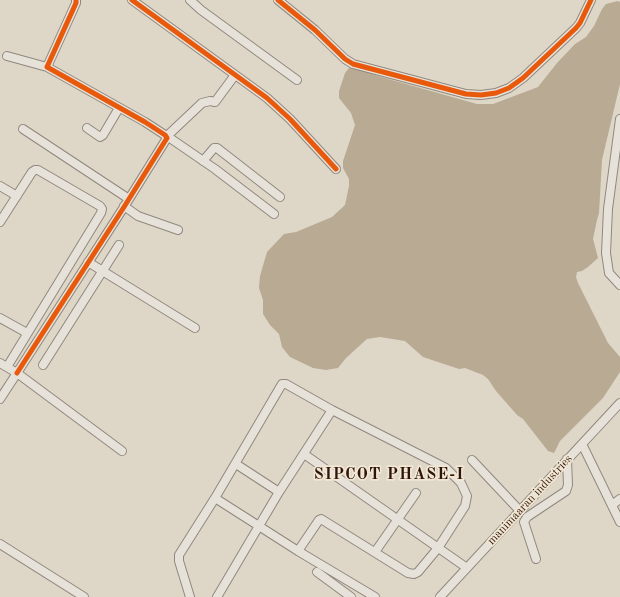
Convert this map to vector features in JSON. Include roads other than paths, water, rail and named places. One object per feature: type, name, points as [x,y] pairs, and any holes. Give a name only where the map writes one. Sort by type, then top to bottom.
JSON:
[{"type":"street","points":[[47,68],[76,0]]},
{"type":"street","points":[[132,0],[267,98],[290,119],[336,169]]},
{"type":"street","points":[[190,0],[201,10],[297,80]]},
{"type":"street","points":[[278,0],[315,30],[345,59],[353,64],[466,94],[481,96],[496,93],[509,88],[523,78],[576,28],[591,0]]},
{"type":"street","points":[[7,56],[47,68],[145,122],[203,161],[274,214]]},
{"type":"street","points":[[0,399],[129,199],[166,140],[167,136],[202,103],[210,101],[215,102],[235,75]]},
{"type":"street","points":[[87,128],[100,137],[103,135],[119,108]]},
{"type":"street","points":[[620,119],[608,210],[606,253],[609,273],[620,285]]},
{"type":"street","points":[[23,129],[129,199]]},
{"type":"street","points":[[203,161],[214,148],[216,148],[280,197]]},
{"type":"street","points":[[0,222],[32,172],[38,170],[100,206],[102,209],[102,213],[27,333],[3,365],[17,373],[122,451]]},
{"type":"street","points":[[0,186],[17,196]]},
{"type":"street","points":[[124,206],[138,216],[178,230]]},
{"type":"street","points":[[43,365],[119,245]]},
{"type":"street","points":[[88,262],[195,328]]},
{"type":"street","points":[[0,318],[27,333]]},
{"type":"street","points":[[190,597],[179,561],[179,555],[236,464],[282,384],[286,384],[332,410],[446,468],[461,483],[467,496],[465,506],[438,548],[418,572],[411,574],[321,519],[298,551]]},
{"type":"street","name":"manimaaran industries","points":[[440,597],[620,403]]},
{"type":"street","points":[[217,597],[279,492],[332,410]]},
{"type":"street","points":[[582,444],[620,522]]},
{"type":"street","points":[[304,454],[467,568]]},
{"type":"street","points":[[536,558],[524,522],[527,517],[566,491],[568,485],[567,459]]},
{"type":"street","points":[[472,460],[520,511]]},
{"type":"street","points":[[236,464],[279,492]]},
{"type":"street","points":[[375,552],[416,493]]},
{"type":"street","points":[[215,498],[298,551],[375,597]]},
{"type":"street","points":[[612,505],[620,499]]},
{"type":"street","points":[[0,544],[84,597]]},
{"type":"street","points":[[317,572],[351,597]]},
{"type":"district","name":"SIPCOT PHASE-I","points":[[389,475]]}]
